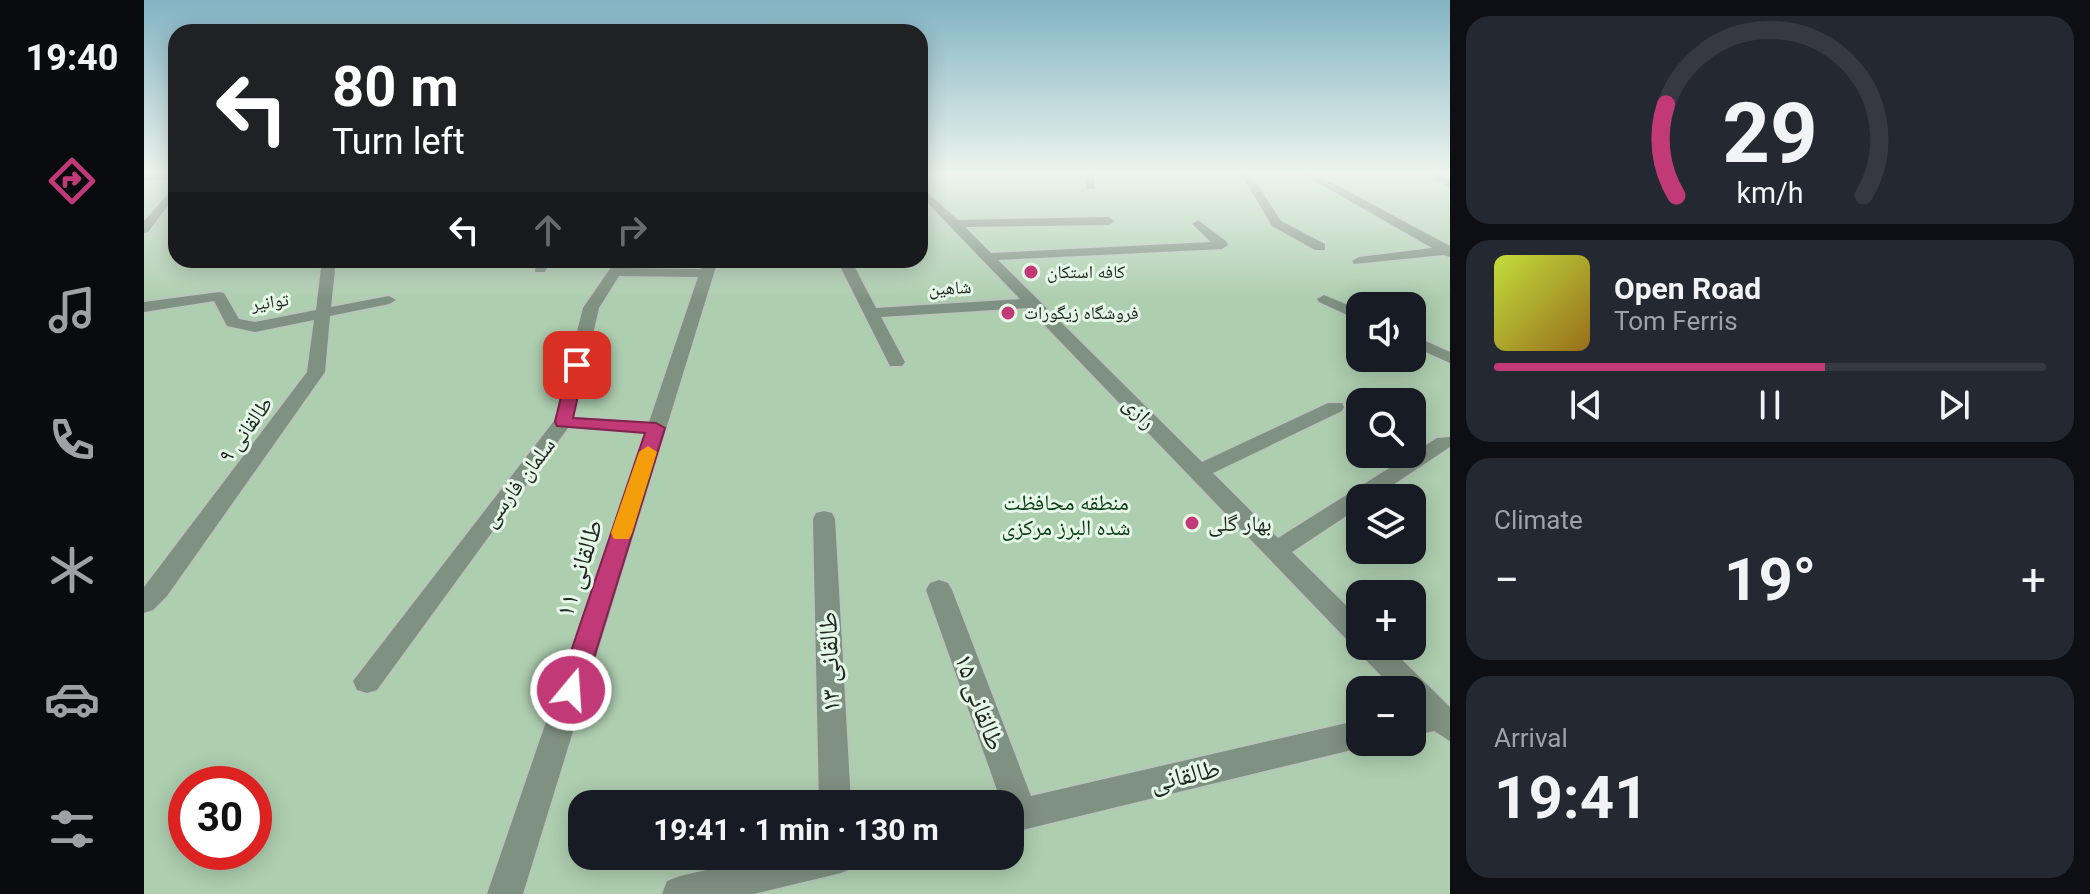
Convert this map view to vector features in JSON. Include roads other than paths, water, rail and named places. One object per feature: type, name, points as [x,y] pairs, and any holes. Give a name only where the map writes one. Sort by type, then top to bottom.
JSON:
[{"type":"street","name":"رازی","points":[[947,216],[1346,622]]},
{"type":"street","points":[[1272,216],[1276,223],[1320,247]]},
{"type":"street","points":[[1384,216],[1449,251]]},
{"type":"street","points":[[955,224],[1109,221]]},
{"type":"street","points":[[985,257],[1222,245],[1198,224]]},
{"type":"street","points":[[1359,261],[1449,251]]},
{"type":"street","name":"طالقانی ۹","points":[[144,603],[158,589],[316,372],[328,268]]},
{"type":"street","name":"سلمان فارسی","points":[[367,681],[563,422],[591,308],[618,268]]},
{"type":"street","name":"طالقانی ۱۱","points":[[505,894],[709,268]]},
{"type":"street","points":[[848,268],[896,362]]},
{"type":"street","name":"توانیر","points":[[144,307],[219,296],[233,323],[255,327],[323,313]]},
{"type":"street","points":[[1324,299],[1346,309]]},
{"type":"street","points":[[323,313],[389,300]]},
{"type":"street","name":"شاهین","points":[[869,313],[1033,303]]},
{"type":"street","points":[[1426,347],[1450,358]]},
{"type":"street","points":[[1199,472],[1335,407]]},
{"type":"street","points":[[563,422],[656,428]]},
{"type":"street","points":[[1276,551],[1444,442]]},
{"type":"street","name":"طالقانی ۱۳","points":[[824,519],[834,790]]},
{"type":"street","name":"طالقانی ۱۵","points":[[939,590],[1007,790]]},
{"type":"street","points":[[1382,660],[1434,722]]},
{"type":"street","name":"طالقانی","points":[[1024,813],[1346,737]]},
{"type":"street","points":[[680,894],[743,887],[795,870]]},
{"type":"place","name":"کافه استکان","points":[[1031,272]]},
{"type":"place","name":"فروشگاه زیگورات","points":[[1008,313]]},
{"type":"place","name":"بهار گلی","points":[[1192,523]]},
{"type":"park label","name":"منطقه محافظت شده البرز مرکزی","points":[[1066,514]]}]
